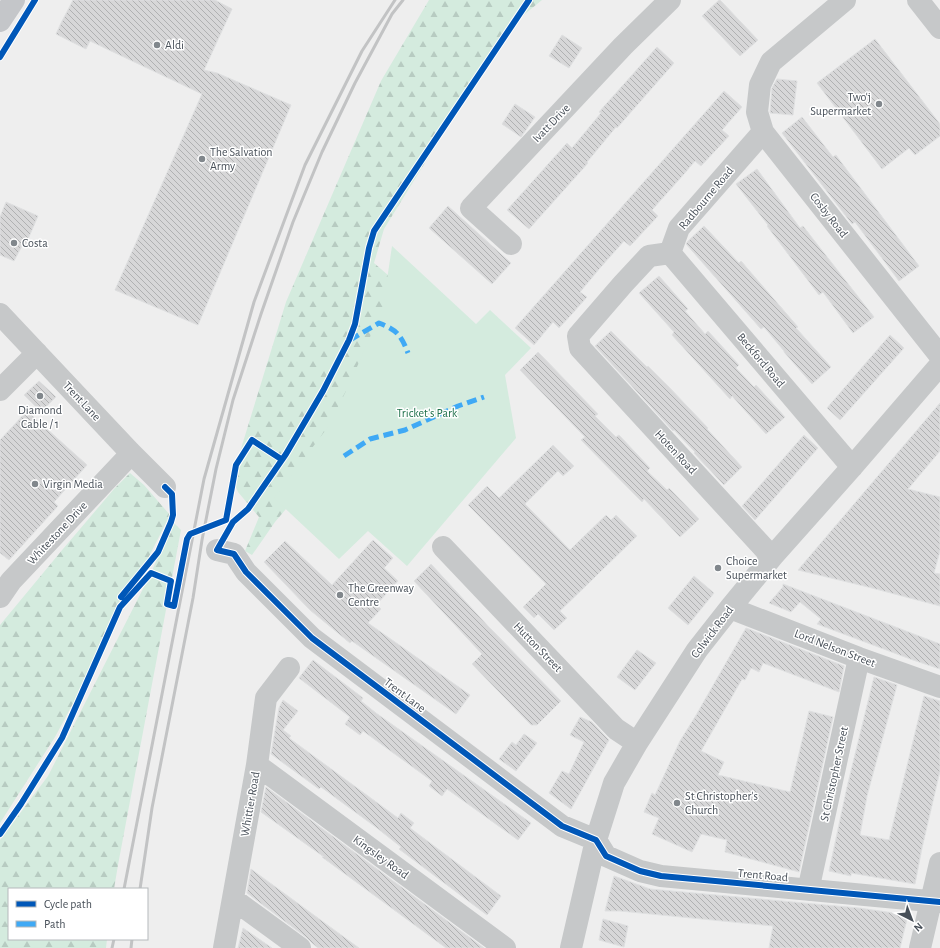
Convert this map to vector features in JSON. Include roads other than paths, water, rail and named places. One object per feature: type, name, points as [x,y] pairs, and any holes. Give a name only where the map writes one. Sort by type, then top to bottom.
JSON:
[{"type":"main road","points":[[0,21],[14,0]]},
{"type":"street","name":"Ivatt Drive","points":[[511,244],[471,208],[623,46],[670,0]]},
{"type":"street","name":"Cosby Road","points":[[845,0],[771,62],[760,85],[757,112],[763,132],[940,356]]},
{"type":"street","name":"Radbourne Road","points":[[670,253],[679,228],[763,132]]},
{"type":"street","name":"Hoten Road","points":[[670,253],[649,256],[628,278],[578,336],[580,348],[772,556]]},
{"type":"street","name":"Beckford Road","points":[[670,253],[852,467]]},
{"type":"street","name":"Trent Lane","points":[[0,314],[165,487]]},
{"type":"street","points":[[0,390],[38,353]]},
{"type":"street","name":"Colwick Road","points":[[571,948],[596,840],[614,783],[637,743],[698,650],[730,608],[772,556],[852,467],[940,365]]},
{"type":"street","name":"Whitestone Drive","points":[[4,583],[122,464],[130,452]]},
{"type":"street","name":"Hutton Street","points":[[443,547],[616,729],[637,743]]},
{"type":"street","name":"Trent Lane","points":[[217,550],[234,554],[246,572],[312,638],[562,826],[596,840]]},
{"type":"street","name":"Lord Nelson Street","points":[[730,608],[859,658],[940,687]]},
{"type":"street","name":"St Christopher Street","points":[[809,890],[859,658]]},
{"type":"street","name":"Whittier Road","points":[[224,948],[257,765],[266,698],[290,668]]},
{"type":"street","name":"Kingsley Road","points":[[257,765],[505,948]]},
{"type":"street","name":"Trent Road","points":[[596,840],[606,856],[640,871],[654,875],[936,901]]},
{"type":"street","points":[[920,948],[936,901],[940,863]]},
{"type":"street","points":[[233,899],[300,948]]},
{"type":"railway","points":[[124,888],[204,479],[254,302],[305,165],[362,51],[395,0]]},
{"type":"railway","points":[[140,888],[152,808],[193,598],[202,540],[216,469],[233,400],[293,222],[322,152],[355,83],[392,14],[403,0]]},
{"type":"railway","points":[[112,948],[114,940]]},
{"type":"railway","points":[[131,948],[132,940]]},
{"type":"place","name":"Aldi","points":[[157,45]]},
{"type":"place","name":"Two'j Supermarket","points":[[879,104]]},
{"type":"place","name":"The Salvation Army","points":[[202,159]]},
{"type":"place","name":"Costa","points":[[14,243]]},
{"type":"place","name":"Diamond Cable / 1","points":[[40,396]]},
{"type":"place","name":"Virgin Media","points":[[35,484]]},
{"type":"place","name":"Choice Supermarket","points":[[718,568]]},
{"type":"place","name":"The Greenway Centre","points":[[340,595]]},
{"type":"place","name":"St Christopher's Church","points":[[677,803]]},
{"type":"park label","name":"Tricket's Park","points":[[427,413]]}]
